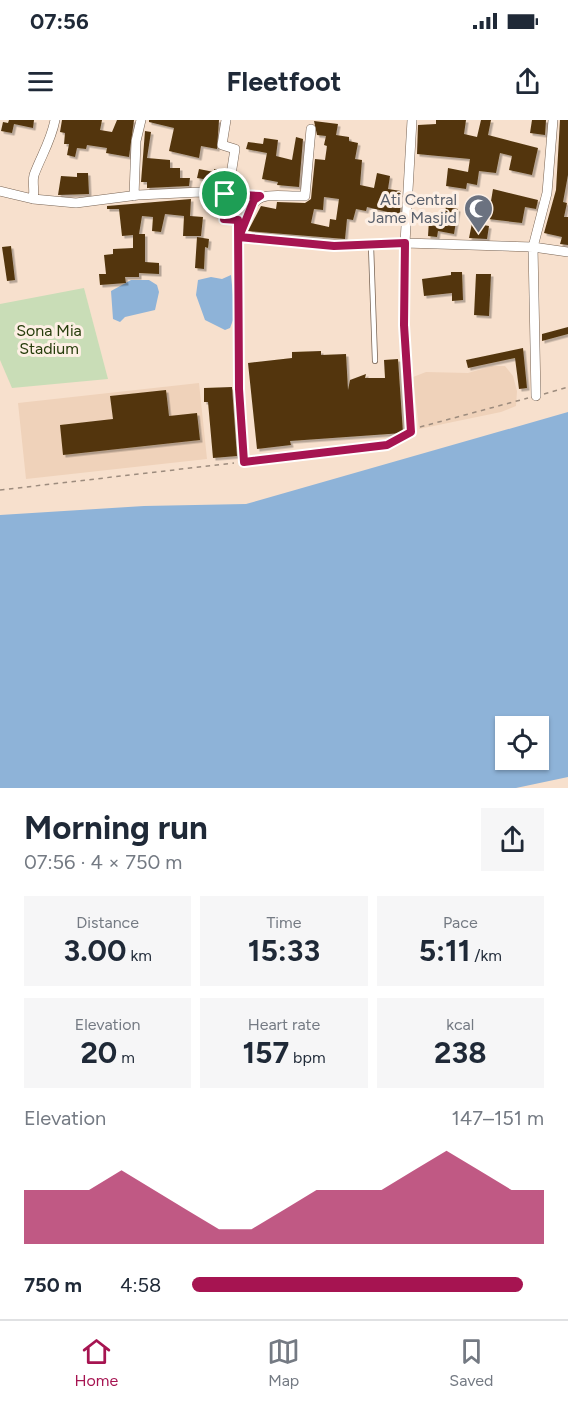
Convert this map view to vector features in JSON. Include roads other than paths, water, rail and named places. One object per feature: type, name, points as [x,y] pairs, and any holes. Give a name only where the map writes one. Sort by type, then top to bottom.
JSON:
[{"type":"street","points":[[33,199],[35,191],[33,179],[46,154],[55,120]]},
{"type":"street","points":[[134,196],[136,141],[141,120]]},
{"type":"street","points":[[226,120],[222,145],[235,149],[224,219],[238,220],[239,389],[244,462]]},
{"type":"street","points":[[411,432],[404,325],[405,243],[412,120]]},
{"type":"street","points":[[536,396],[533,247],[547,193],[553,120]]},
{"type":"street","points":[[0,191],[33,199],[76,203],[134,196],[227,194],[305,196],[311,129]]},
{"type":"street","points":[[239,237],[254,200],[260,196]]},
{"type":"street","points":[[239,237],[334,246],[405,243],[533,247],[568,252]]},
{"type":"lane","points":[[371,243],[375,361]]},
{"type":"water","points":[[231,275],[235,315],[230,328],[225,330],[205,320],[196,295],[198,280],[211,277],[222,279]]},
{"type":"water","points":[[131,280],[149,280],[157,285],[159,292],[155,310],[125,317],[120,322],[113,319],[111,291]]},
{"type":"water","points":[[568,412],[568,777],[516,788],[0,788],[0,515],[144,506],[246,504]]},
{"type":"place","name":"Ati Central Jame Masjid","points":[[478,234]]},
{"type":"park label","name":"Sona Mia Stadium","points":[[49,339]]}]
